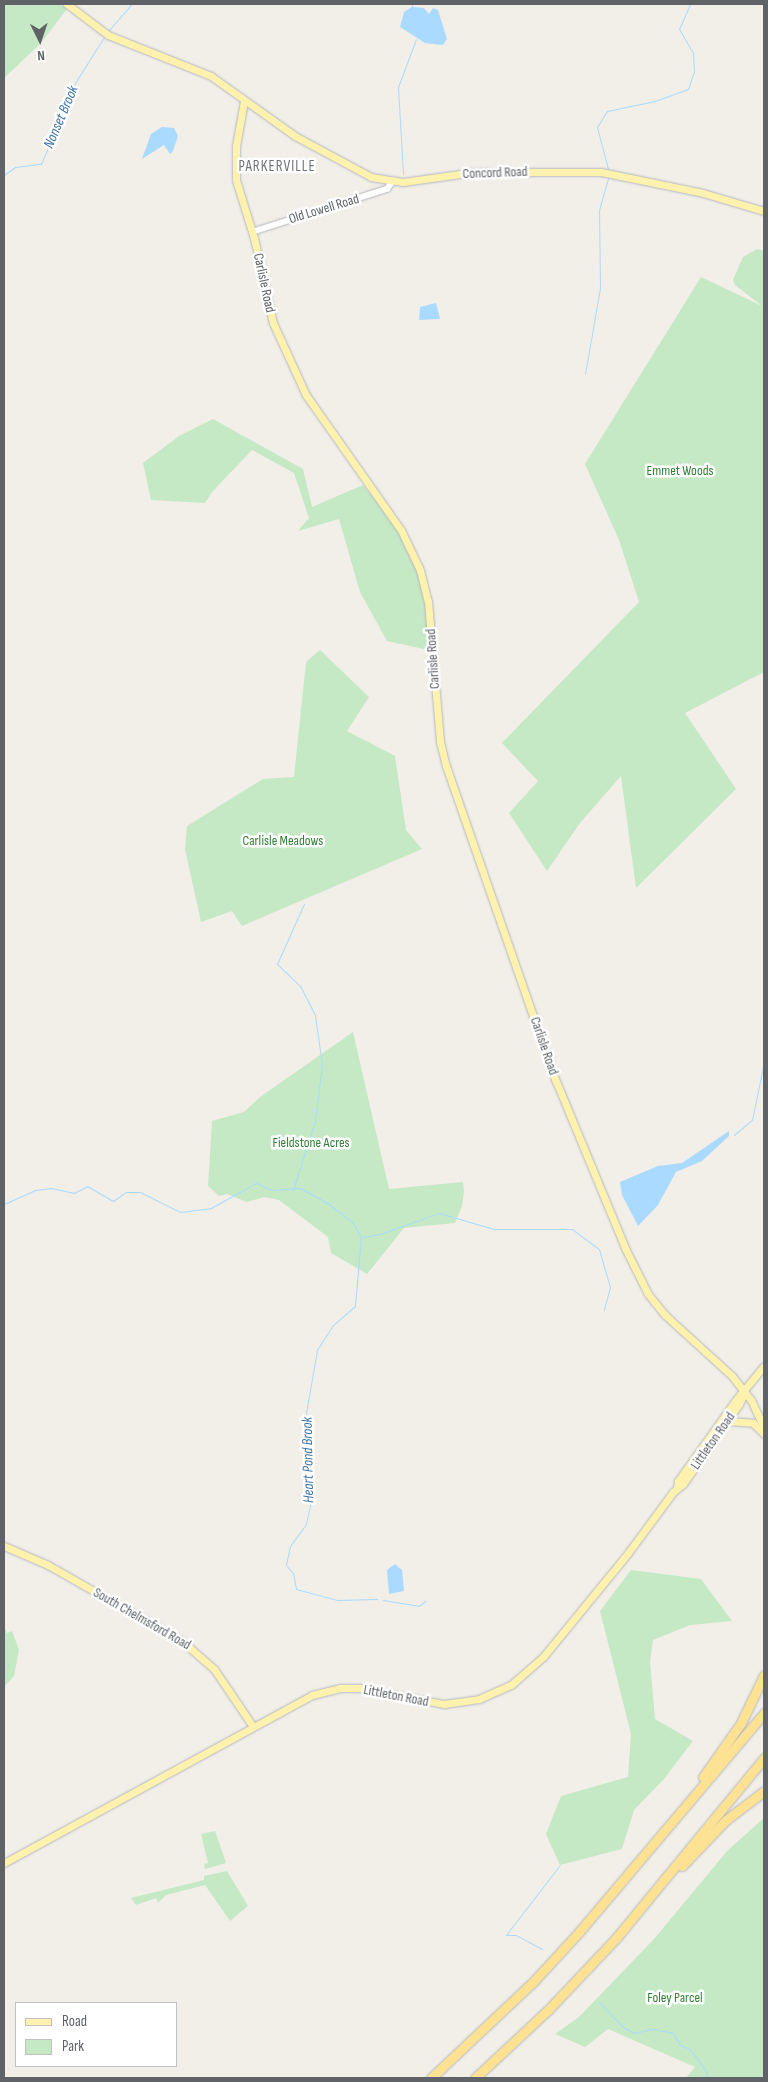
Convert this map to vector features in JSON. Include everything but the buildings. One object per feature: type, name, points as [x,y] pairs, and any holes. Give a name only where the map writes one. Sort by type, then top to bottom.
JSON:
[{"type":"highway","points":[[685,1806],[744,1718],[764,1675]]},
{"type":"highway","points":[[431,2078],[534,1982],[764,1713]]},
{"type":"highway","points":[[474,2078],[571,1986],[646,1901],[764,1758]]},
{"type":"highway","points":[[646,1901],[726,1820],[764,1791]]},
{"type":"main road","points":[[67,4],[108,35],[201,71],[244,101]]},
{"type":"main road","name":"Concord Road","points":[[244,101],[343,164],[371,177],[392,182],[474,172],[601,172],[703,193],[764,211]]},
{"type":"main road","name":"Carlisle Road","points":[[244,101],[234,167],[238,191],[252,232],[273,324],[296,377],[330,432],[400,530],[420,570],[428,601],[440,742],[446,766],[556,1081],[626,1250],[658,1308],[722,1365],[744,1391],[764,1428]]},
{"type":"main road","name":"Littleton Road","points":[[677,1488],[678,1481],[764,1366]]},
{"type":"main road","name":"Littleton Road","points":[[4,1863],[293,1703],[330,1690],[370,1690],[444,1704],[479,1699],[511,1685],[543,1657],[628,1553],[677,1488],[683,1484],[727,1421],[744,1391]]},
{"type":"main road","points":[[727,1421],[753,1423],[764,1434]]},
{"type":"main road","name":"South Chelmsford Road","points":[[4,1546],[48,1565],[182,1641],[214,1669],[252,1725]]},
{"type":"street","name":"Old Lowell Road","points":[[252,232],[387,189],[392,182]]},
{"type":"green space","points":[[4,4],[60,4],[67,9],[41,43],[4,78]]},
{"type":"green space","name":"Emmet Woods","points":[[757,249],[764,251],[764,672],[685,713],[736,789],[636,888],[621,776],[580,823],[547,871],[509,813],[538,781],[502,743],[639,602],[619,540],[585,464],[701,277],[762,306],[735,285],[733,280],[743,257]]},
{"type":"green space","points":[[213,419],[303,469],[312,507],[363,485],[403,535],[421,573],[433,651],[387,641],[360,592],[339,519],[298,531],[309,518],[294,473],[252,450],[212,492],[205,503],[151,500],[143,463],[179,436]]},
{"type":"green space","name":"Carlisle Meadows","points":[[320,650],[369,697],[347,731],[395,756],[406,830],[422,849],[242,926],[232,911],[201,922],[185,849],[187,826],[263,779],[294,777],[306,662]]},
{"type":"green space","name":"Fieldstone Acres","points":[[353,1032],[389,1189],[463,1182],[464,1191],[462,1206],[455,1223],[404,1228],[367,1274],[331,1253],[328,1237],[279,1200],[264,1197],[247,1202],[227,1194],[219,1196],[208,1186],[212,1121],[244,1112],[260,1097]]},
{"type":"green space","points":[[631,1570],[701,1579],[732,1621],[690,1625],[653,1640],[650,1662],[655,1719],[693,1741],[664,1779],[634,1810],[622,1849],[560,1865],[546,1834],[561,1796],[628,1777],[631,1734],[600,1611]]},
{"type":"green space","points":[[4,1627],[7,1633],[12,1631],[19,1650],[14,1676],[4,1687]]},
{"type":"green space","name":"Foley Parcel","points":[[764,1818],[764,2078],[686,2078],[695,2067],[608,2029],[585,2047],[555,2034],[579,2017],[654,1939],[728,1850]]},
{"type":"green space","points":[[215,1831],[226,1863],[205,1869],[204,1864],[208,1863],[201,1834]]},
{"type":"green space","points":[[227,1871],[248,1906],[230,1921],[205,1885],[166,1895],[158,1903],[156,1898],[136,1905],[131,1898],[204,1880],[204,1876]]},
{"type":"water","points":[[412,7],[424,8],[429,14],[433,8],[438,10],[447,39],[443,45],[425,43],[400,27],[404,12]]},
{"type":"water","points":[[162,127],[174,128],[178,136],[173,151],[170,154],[164,145],[142,159],[151,134]]},
{"type":"water","points":[[436,303],[440,319],[419,320],[420,307]]},
{"type":"water","points":[[729,1131],[729,1136],[702,1161],[676,1172],[658,1205],[638,1226],[622,1195],[620,1182],[658,1166],[682,1163]]},
{"type":"water","points":[[395,1564],[402,1570],[404,1591],[389,1594],[387,1570]]},
{"type":"waterway","name":"Nonset Brook","points":[[109,30],[132,4]]},
{"type":"waterway","points":[[608,169],[597,127],[607,111],[655,101],[688,89],[694,72],[693,53],[679,29],[690,4]]},
{"type":"waterway","name":"Nonset Brook","points":[[4,175],[15,167],[41,164],[75,83],[104,37]]},
{"type":"waterway","points":[[403,174],[398,87],[416,39]]},
{"type":"waterway","points":[[585,374],[600,288],[599,210],[609,176]]},
{"type":"waterway","points":[[293,1190],[315,1121],[322,1065],[315,1015],[300,986],[277,964],[304,904]]},
{"type":"waterway","points":[[734,1135],[752,1120],[764,1062]]},
{"type":"waterway","name":"Heart Pond Brook","points":[[4,1204],[36,1190],[51,1188],[74,1193],[87,1186],[113,1201],[126,1192],[140,1192],[180,1212],[211,1208],[256,1183],[272,1190],[300,1188],[329,1204],[352,1222],[361,1237],[355,1306],[333,1325],[317,1350],[306,1413],[310,1506],[306,1524],[290,1546],[286,1565],[293,1573],[296,1589],[337,1600],[377,1599]]},
{"type":"waterway","points":[[363,1237],[380,1234],[439,1213],[494,1229],[572,1229],[599,1249],[610,1287],[604,1310]]},
{"type":"waterway","name":"Heart Pond Brook","points":[[383,1600],[419,1606],[425,1601]]},
{"type":"waterway","points":[[542,1949],[516,1935],[506,1935],[560,1865]]},
{"type":"waterway","points":[[598,2001],[623,2027],[634,2033],[653,2029],[673,2033],[680,2045],[690,2049],[707,2072],[705,2078]]},
{"type":"district","name":"PARKERVILLE","points":[[277,167]]}]
